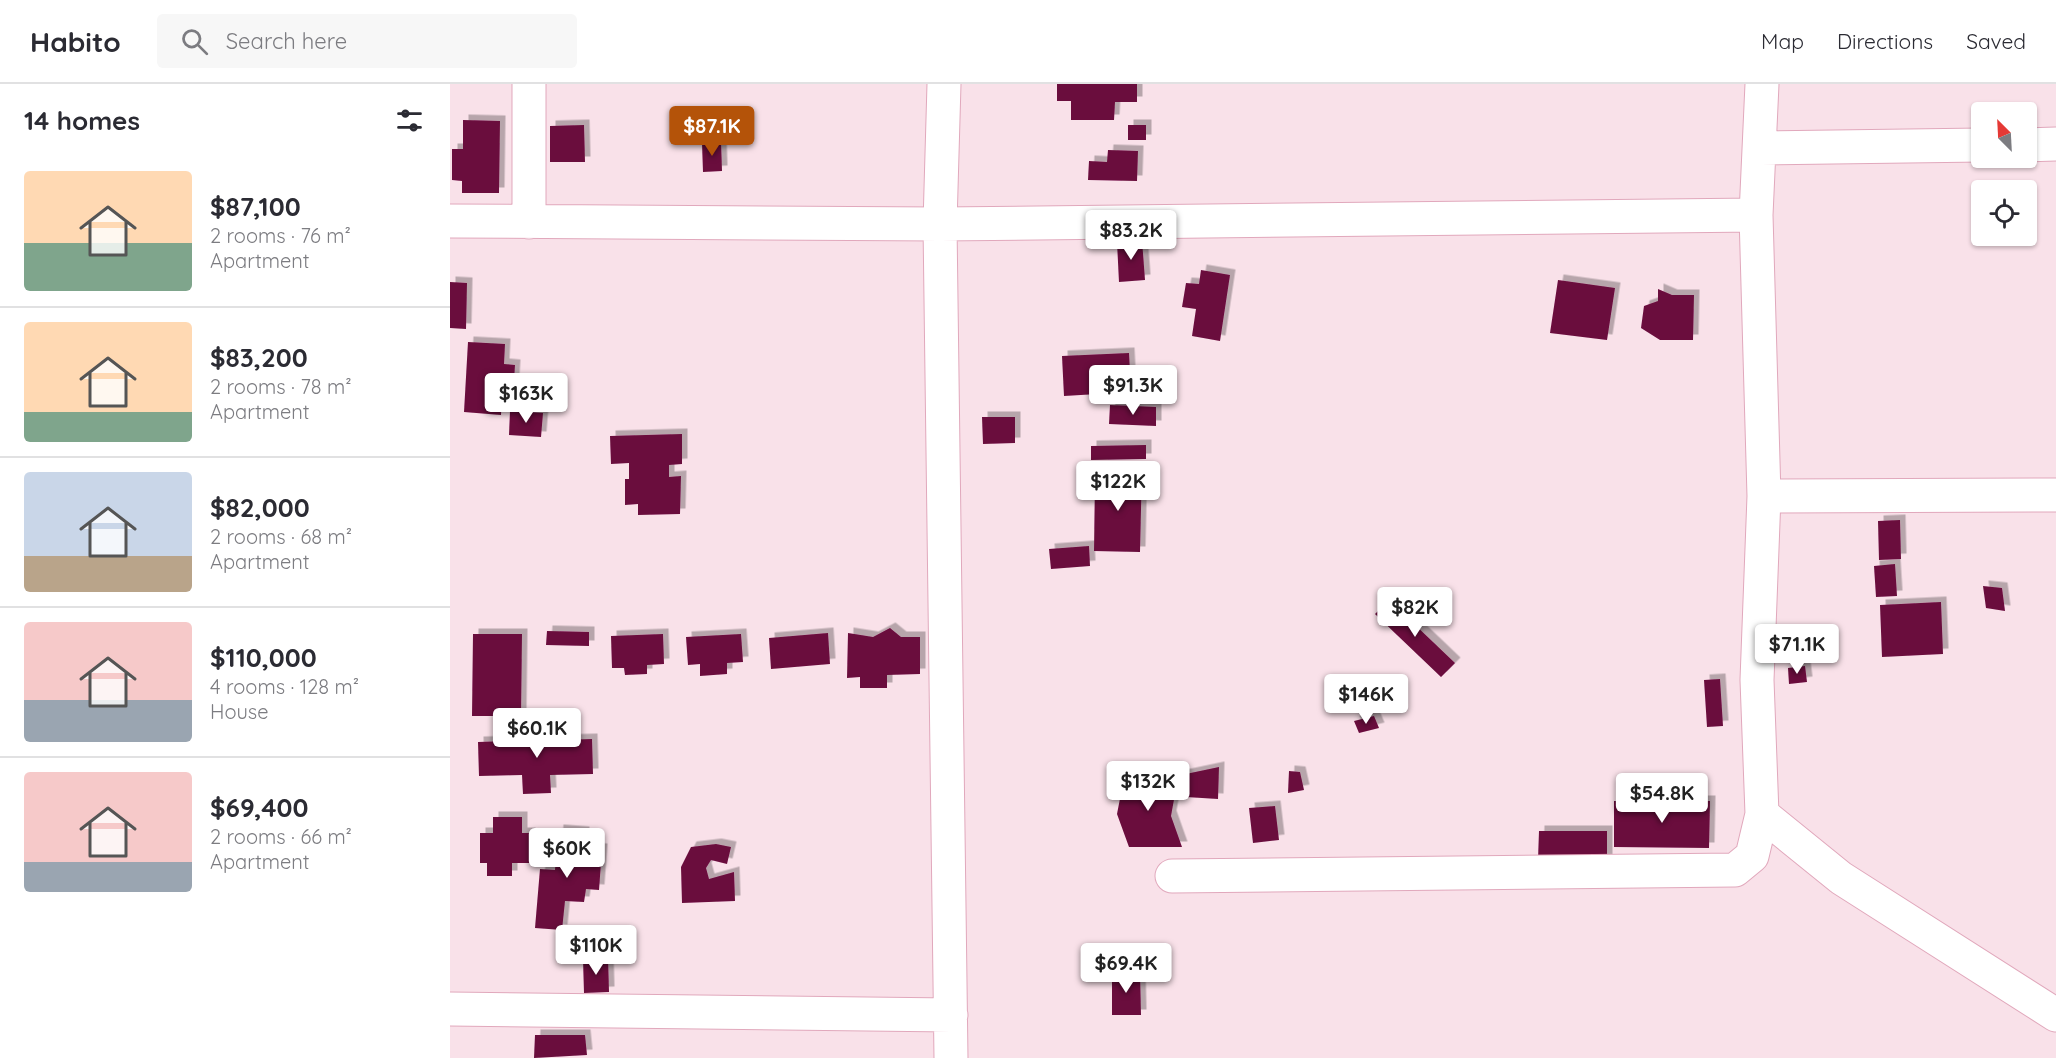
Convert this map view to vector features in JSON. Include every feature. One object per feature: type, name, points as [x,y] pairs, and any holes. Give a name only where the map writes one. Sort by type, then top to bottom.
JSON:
[{"type":"street","points":[[529,84],[529,222]]},
{"type":"street","points":[[944,84],[940,224],[951,1058]]},
{"type":"street","points":[[1172,876],[1736,870],[1752,856],[1762,814],[1756,680],[1764,496],[1756,215],[1761,148],[1762,84]]},
{"type":"street","points":[[2037,145],[2056,144]]},
{"type":"street","points":[[1761,148],[1971,145]]},
{"type":"street","points":[[450,221],[940,224],[1756,215]]},
{"type":"street","points":[[1764,496],[2056,495]]},
{"type":"street","points":[[1762,814],[1841,878],[2056,1015]]},
{"type":"street","points":[[450,1009],[951,1015]]},
{"type":"building","points":[[1057,84],[1137,84],[1137,102],[1115,102],[1114,120],[1071,120],[1071,101],[1057,101]]},
{"type":"building","points":[[463,120],[500,121],[499,193],[462,193],[462,181],[452,180],[452,149],[463,149]]},
{"type":"building","points":[[584,125],[585,162],[550,162],[550,126]]},
{"type":"building","points":[[1128,125],[1146,125],[1146,140],[1128,140]]},
{"type":"building","points":[[721,142],[722,171],[703,172],[702,143]]},
{"type":"building","points":[[1108,150],[1138,151],[1137,181],[1088,180],[1089,161],[1107,162]]},
{"type":"building","points":[[1142,240],[1145,280],[1119,282],[1117,242]]},
{"type":"building","points":[[1201,270],[1230,275],[1220,341],[1192,336],[1196,309],[1182,307],[1186,283],[1199,284]]},
{"type":"building","points":[[1558,280],[1615,288],[1607,340],[1550,333]]},
{"type":"building","points":[[450,282],[467,283],[466,329],[450,328]]},
{"type":"building","points":[[1658,289],[1672,295],[1694,295],[1693,340],[1660,340],[1641,328],[1644,306],[1658,301]]},
{"type":"building","points":[[468,342],[505,344],[504,364],[515,365],[513,396],[502,395],[501,415],[464,412]]},
{"type":"building","points":[[1129,353],[1131,392],[1064,396],[1062,356]]},
{"type":"building","points":[[1110,405],[1156,407],[1156,426],[1109,424]]},
{"type":"building","points":[[510,411],[543,413],[541,437],[509,435]]},
{"type":"building","points":[[982,417],[1015,417],[1015,443],[983,444]]},
{"type":"building","points":[[682,434],[682,464],[669,465],[669,477],[681,476],[680,514],[638,515],[638,504],[625,505],[625,479],[629,479],[629,463],[611,464],[610,436]]},
{"type":"building","points":[[1146,445],[1146,459],[1091,460],[1091,446]]},
{"type":"building","points":[[1142,467],[1140,552],[1094,551],[1095,479]]},
{"type":"building","points":[[1900,520],[1901,559],[1879,560],[1878,521]]},
{"type":"building","points":[[1089,546],[1090,566],[1051,569],[1049,549]]},
{"type":"building","points":[[1895,564],[1897,596],[1876,597],[1874,566]]},
{"type":"building","points":[[1983,586],[2002,588],[2005,611],[1986,608]]},
{"type":"building","points":[[1389,600],[1455,663],[1441,677],[1375,614]]},
{"type":"building","points":[[1941,602],[1943,654],[1882,657],[1880,605]]},
{"type":"building","points":[[890,628],[901,637],[920,637],[920,674],[887,675],[887,688],[860,688],[860,677],[847,678],[848,633],[873,637]]},
{"type":"building","points":[[547,631],[589,632],[589,646],[546,645]]},
{"type":"building","points":[[828,633],[830,664],[771,669],[769,638]]},
{"type":"building","points":[[473,634],[522,634],[521,716],[472,716]]},
{"type":"building","points":[[663,634],[664,664],[647,665],[647,674],[625,675],[624,668],[612,668],[611,636]]},
{"type":"building","points":[[741,634],[743,662],[727,663],[727,674],[700,676],[700,664],[688,665],[686,637]]},
{"type":"building","points":[[1805,666],[1807,682],[1789,684],[1788,668]]},
{"type":"building","points":[[1720,679],[1723,726],[1707,727],[1704,680]]},
{"type":"building","points":[[1374,716],[1379,728],[1359,733],[1354,721]]},
{"type":"building","points":[[540,725],[560,725],[560,740],[592,739],[593,774],[550,775],[551,793],[523,794],[522,775],[479,776],[478,742],[540,740]]},
{"type":"building","points":[[1219,767],[1218,799],[1186,797],[1181,775]]},
{"type":"building","points":[[1289,771],[1300,772],[1304,790],[1288,793]]},
{"type":"building","points":[[1125,773],[1177,783],[1171,816],[1182,847],[1129,847],[1117,814]]},
{"type":"building","points":[[1614,801],[1710,801],[1709,848],[1614,847]]},
{"type":"building","points":[[1275,806],[1279,840],[1253,843],[1249,808]]},
{"type":"building","points":[[493,817],[522,817],[522,833],[530,833],[530,863],[512,863],[512,876],[487,876],[487,863],[480,863],[480,833],[493,833]]},
{"type":"building","points":[[558,830],[584,832],[583,847],[602,849],[599,890],[586,889],[584,902],[565,901],[562,930],[535,928],[540,869],[555,870]]},
{"type":"building","points":[[1539,831],[1607,831],[1607,861],[1538,860]]},
{"type":"building","points":[[716,844],[731,847],[727,864],[711,860],[706,868],[709,879],[734,872],[735,901],[682,903],[681,867],[691,847]]},
{"type":"building","points":[[608,958],[609,992],[584,993],[583,959]]},
{"type":"building","points":[[1140,972],[1141,1015],[1112,1015],[1112,973]]},
{"type":"building","points":[[535,1035],[585,1035],[587,1055],[534,1058]]}]
